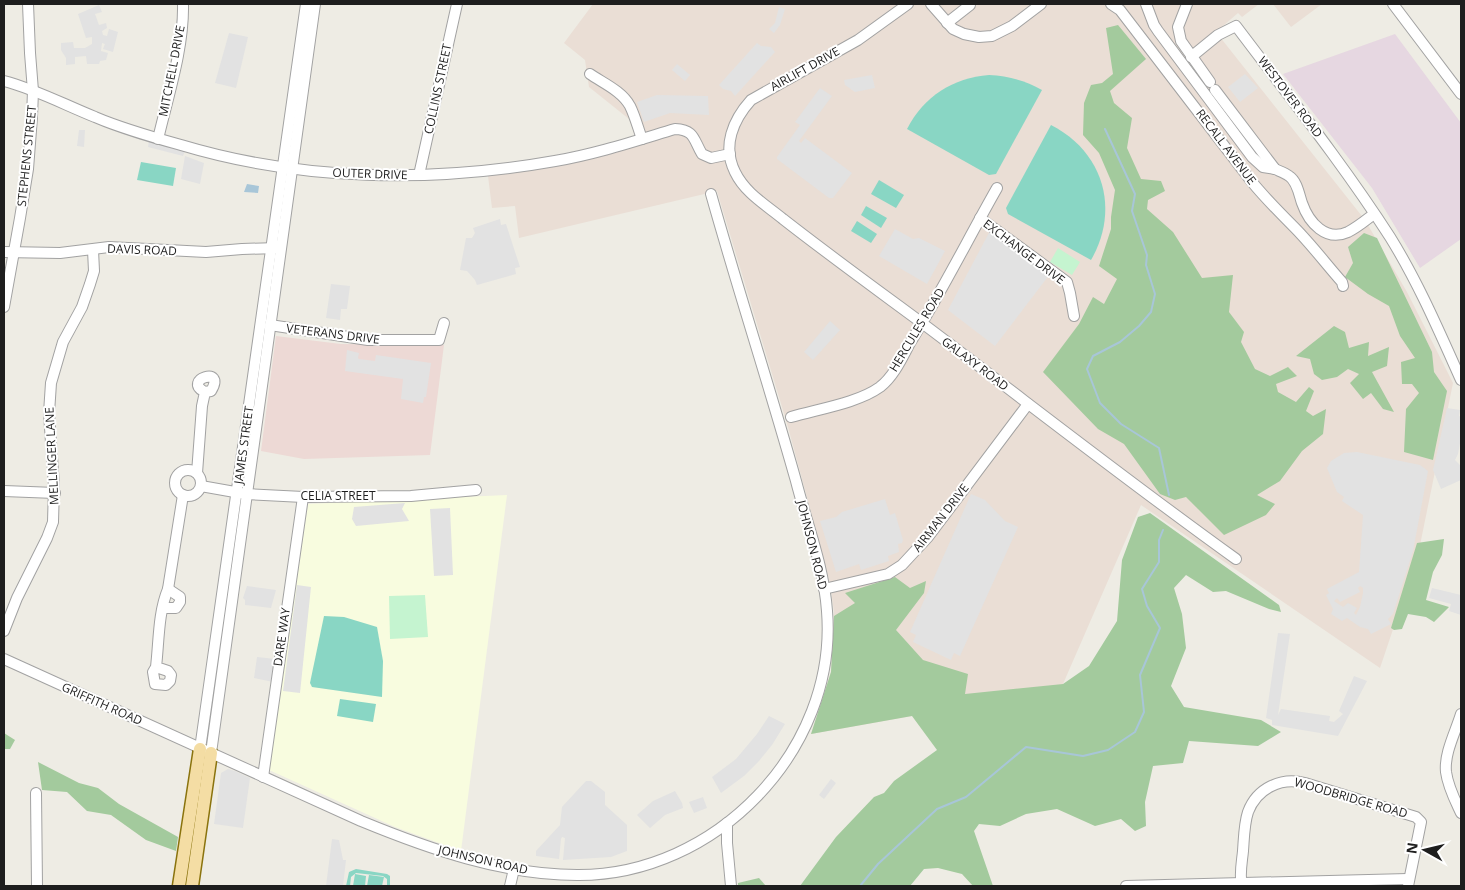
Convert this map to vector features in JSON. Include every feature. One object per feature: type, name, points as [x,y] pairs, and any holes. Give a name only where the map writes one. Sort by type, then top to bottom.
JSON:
[{"type":"main road","name":"JAMES STREET","points":[[180,886],[205,751]]},
{"type":"main road","name":"JAMES STREET","points":[[192,886],[205,751]]},
{"type":"street","name":"STEPHENS STREET","points":[[4,307],[9,252],[28,169],[33,91],[28,4]]},
{"type":"street","name":"MITCHELL DRIVE","points":[[158,139],[180,40],[183,4]]},
{"type":"street","name":"JAMES STREET","points":[[288,168],[306,4]]},
{"type":"street","name":"JAMES STREET","points":[[205,751],[276,248],[316,4]]},
{"type":"street","name":"COLLINS STREET","points":[[419,175],[457,4]]},
{"type":"street","name":"AIRLIFT DRIVE","points":[[730,154],[730,139],[734,125],[740,113],[751,100],[858,40],[908,4]]},
{"type":"street","points":[[931,4],[953,29],[964,34],[979,37],[992,36],[1012,26],[1041,4]]},
{"type":"street","points":[[947,23],[970,4]]},
{"type":"street","name":"RECALL AVENUE","points":[[1111,4],[1120,10],[1269,203],[1294,227],[1329,266],[1343,286]]},
{"type":"street","points":[[1146,4],[1158,32],[1252,157],[1263,167],[1275,169],[1290,176],[1296,184],[1306,213],[1314,225],[1324,232],[1336,234],[1348,232],[1374,214]]},
{"type":"street","points":[[1187,4],[1178,27],[1181,41],[1212,86],[1275,169]]},
{"type":"street","points":[[1393,4],[1461,94]]},
{"type":"street","name":"WESTOVER ROAD","points":[[1191,57],[1218,35],[1236,26],[1351,180],[1374,214],[1416,282],[1461,380]]},
{"type":"street","points":[[590,74],[617,92],[626,101],[634,115],[642,139]]},
{"type":"street","name":"OUTER DRIVE","points":[[4,81],[33,91],[98,119],[158,139],[212,154],[288,168],[381,176],[472,172],[536,164],[617,147],[675,129],[685,129],[692,134],[702,154],[711,158],[730,154]]},
{"type":"street","name":"GALAXY ROAD","points":[[730,154],[735,172],[742,184],[753,196],[1148,496],[1236,559]]},
{"type":"street","name":"HERCULES ROAD","points":[[790,417],[852,400],[882,386],[922,324],[997,188]]},
{"type":"street","name":"JOHNSON ROAD","points":[[205,751],[353,818],[411,841],[466,858],[514,869],[558,875],[602,874],[633,869],[685,851],[710,837],[766,788],[778,774],[796,744],[810,714],[821,680],[827,650],[828,624],[818,559],[711,194]]},
{"type":"street","name":"EXCHANGE DRIVE","points":[[980,218],[1067,282],[1074,316]]},
{"type":"street","name":"DAVIS ROAD","points":[[9,252],[60,253],[116,248],[206,252],[276,248]]},
{"type":"street","name":"JAMES STREET","points":[[242,494],[270,325],[276,248]]},
{"type":"street","name":"MELLINGER LANE","points":[[4,631],[17,598],[49,533],[54,516],[55,493],[49,413],[51,383],[63,342],[82,307],[90,284],[94,271],[93,250]]},
{"type":"street","name":"VETERANS DRIVE","points":[[270,325],[380,341],[439,340],[444,323]]},
{"type":"street","points":[[197,473],[187,470],[178,474],[175,484],[179,492],[183,495],[191,496],[201,486],[197,473],[202,406],[205,392]]},
{"type":"street","name":"AIRMAN DRIVE","points":[[824,589],[888,574],[902,565],[917,551],[932,532],[1028,404]]},
{"type":"street","name":"CELIA STREET","points":[[201,486],[242,494],[303,496],[398,496],[476,490]]},
{"type":"street","points":[[4,491],[55,493]]},
{"type":"street","points":[[156,667],[163,608],[168,589],[183,495]]},
{"type":"street","name":"DARE WAY","points":[[263,777],[303,496]]},
{"type":"street","points":[[163,608],[176,608],[180,602],[180,597],[168,589]]},
{"type":"street","name":"GRIFFITH ROAD","points":[[4,659],[205,751]]},
{"type":"street","points":[[1461,714],[1448,753],[1446,770],[1450,788],[1461,813]]},
{"type":"street","name":"WOODBRIDGE ROAD","points":[[1241,884],[1248,813],[1259,794],[1280,782],[1292,780],[1405,812],[1416,817],[1421,822],[1408,883]]},
{"type":"street","points":[[36,793],[37,886]]},
{"type":"street","points":[[727,823],[731,886]]},
{"type":"street","points":[[510,886],[514,869]]},
{"type":"street","points":[[1126,886],[1408,883]]},
{"type":"shaded area","points":[[593,4],[1259,4],[1242,17],[1238,13],[1216,32],[1365,220],[1407,292],[1453,383],[1418,555],[1380,668],[1141,505],[1063,684],[912,716],[811,734],[831,672],[834,612],[830,583],[788,427],[717,191],[519,238],[515,206],[492,208],[487,168],[584,152],[635,136],[629,119],[589,87],[585,60],[564,43]]},
{"type":"shaded area","points":[[1273,4],[1322,4],[1291,27]]},
{"type":"shaded area","points":[[99,5],[102,12],[95,14],[99,25],[106,23],[107,28],[102,31],[103,35],[107,36],[109,29],[118,32],[113,52],[103,49],[105,44],[102,43],[101,51],[108,53],[106,60],[100,61],[99,64],[87,64],[86,56],[75,57],[75,64],[66,65],[66,58],[61,50],[61,43],[73,42],[74,48],[85,48],[92,44],[92,37],[86,38],[78,14]]},
{"type":"shaded area","points":[[779,7],[785,9],[780,25],[774,33],[769,29],[775,23]]},
{"type":"shaded area","points":[[229,33],[248,37],[236,88],[215,83]]},
{"type":"shaded area","points":[[1395,34],[1461,123],[1461,239],[1420,268],[1372,188],[1283,74]]},
{"type":"shaded area","points":[[757,43],[761,46],[771,47],[775,52],[735,96],[731,91],[723,89],[719,85]]},
{"type":"shaded area","points":[[677,64],[690,75],[685,81],[672,70]]},
{"type":"shaded area","points":[[1245,74],[1258,88],[1240,102],[1228,87]]},
{"type":"shaded area","points":[[872,75],[875,88],[855,92],[845,85],[844,80]]},
{"type":"shaded area","points":[[989,75],[1003,76],[1030,84],[1042,90],[996,174],[989,175],[907,129],[922,107],[941,91],[963,80]]},
{"type":"shaded area","points":[[820,88],[832,96],[799,141],[801,143],[805,138],[852,173],[833,198],[829,198],[777,159],[800,125],[795,122]]},
{"type":"shaded area","points":[[657,95],[708,96],[709,115],[670,113],[644,122],[637,102]]},
{"type":"shaded area","points":[[1051,125],[1084,150],[1095,166],[1102,184],[1105,202],[1104,222],[1100,241],[1091,260],[1008,214],[1006,208]]},
{"type":"shaded area","points":[[79,130],[85,130],[84,147],[77,146]]},
{"type":"shaded area","points":[[149,141],[185,151],[183,156],[148,147]]},
{"type":"shaded area","points":[[185,156],[204,163],[200,184],[181,179]]},
{"type":"shaded area","points":[[141,162],[176,168],[173,186],[137,180]]},
{"type":"shaded area","points":[[879,180],[904,195],[896,208],[871,194]]},
{"type":"shaded area","points":[[247,184],[259,186],[258,193],[244,192]]},
{"type":"shaded area","points":[[866,206],[887,218],[881,228],[861,215]]},
{"type":"shaded area","points":[[500,219],[501,225],[506,224],[520,267],[515,268],[516,274],[477,285],[467,271],[460,270],[466,238],[472,238],[475,233],[473,228]]},
{"type":"shaded area","points":[[857,221],[877,234],[871,243],[851,231]]},
{"type":"shaded area","points":[[895,229],[913,239],[919,238],[945,251],[927,284],[879,256]]},
{"type":"shaded area","points":[[990,231],[1050,274],[995,346],[948,310]]},
{"type":"shaded area","points":[[331,284],[350,286],[347,309],[341,309],[340,320],[326,318]]},
{"type":"shaded area","points":[[830,321],[840,330],[813,360],[804,352]]},
{"type":"shaded area","points":[[276,336],[341,344],[444,345],[430,455],[304,459],[261,451]]},
{"type":"shaded area","points":[[347,350],[359,353],[359,359],[375,361],[376,355],[431,363],[426,397],[424,397],[423,403],[401,399],[403,379],[345,371]]},
{"type":"shaded area","points":[[1447,408],[1460,410],[1461,438],[1455,460],[1461,464],[1461,480],[1441,489],[1433,470]]},
{"type":"shaded area","points":[[1357,452],[1420,465],[1428,471],[1413,551],[1393,614],[1388,619],[1391,624],[1371,634],[1368,629],[1360,627],[1347,618],[1342,621],[1331,614],[1333,609],[1326,595],[1329,593],[1327,589],[1359,572],[1363,515],[1342,501],[1344,497],[1337,492],[1327,468],[1331,461],[1344,453]],"holes":[[[1360,586],[1363,588],[1360,607],[1356,615],[1354,613],[1357,608],[1348,603],[1343,607],[1334,601],[1337,598],[1340,602],[1360,592],[1358,588]]]},
{"type":"shaded area","points":[[971,494],[985,500],[1005,521],[1018,527],[960,656],[954,653],[951,660],[913,642],[916,635],[910,632]]},
{"type":"shaded area","points":[[507,495],[461,851],[395,827],[269,770],[308,504]]},
{"type":"shaded area","points":[[885,499],[890,515],[895,513],[903,540],[902,543],[898,544],[899,552],[888,556],[889,561],[861,570],[859,564],[836,572],[820,521]]},
{"type":"shaded area","points":[[405,503],[402,509],[409,521],[356,526],[352,519],[354,507]]},
{"type":"shaded area","points":[[450,508],[453,575],[434,576],[430,509]]},
{"type":"shaded area","points":[[297,585],[311,587],[300,693],[283,691]]},
{"type":"shaded area","points":[[247,586],[276,590],[271,608],[245,605],[243,598]]},
{"type":"shaded area","points":[[1432,588],[1461,595],[1461,615],[1449,611],[1451,604],[1429,598]]},
{"type":"shaded area","points":[[324,616],[344,617],[377,627],[383,661],[382,697],[312,687],[310,683]]},
{"type":"shaded area","points":[[1278,633],[1290,634],[1278,715],[1281,709],[1330,716],[1329,721],[1334,722],[1343,714],[1339,711],[1354,676],[1367,681],[1338,736],[1272,725],[1272,720],[1266,718]]},
{"type":"shaded area","points":[[257,657],[275,659],[273,682],[254,678]]},
{"type":"shaded area","points":[[340,699],[376,704],[373,722],[337,716]]},
{"type":"shaded area","points":[[769,716],[785,724],[759,761],[744,776],[721,793],[712,777],[736,759]]},
{"type":"shaded area","points":[[228,769],[250,778],[243,828],[214,824],[221,773]]},
{"type":"shaded area","points":[[831,779],[836,783],[824,799],[819,795]]},
{"type":"shaded area","points":[[586,781],[591,781],[605,792],[605,805],[627,825],[627,851],[611,857],[563,860],[565,838],[562,837],[559,859],[536,856],[536,851],[560,825],[562,807]]},
{"type":"shaded area","points":[[675,791],[683,808],[665,815],[650,828],[637,815],[653,801]]},
{"type":"shaded area","points":[[703,797],[707,808],[694,813],[689,802]]},
{"type":"shaded area","points":[[332,839],[339,840],[343,860],[346,860],[343,886],[326,886]]},
{"type":"shaded area","points":[[356,869],[387,874],[390,876],[390,886],[387,886],[387,879],[383,876],[356,873],[351,877],[350,886],[346,886],[349,872]]},
{"type":"shaded area","points":[[355,874],[366,876],[365,886],[353,886]]},
{"type":"shaded area","points":[[369,875],[384,877],[382,886],[367,886]]},
{"type":"green space","points":[[1118,25],[1146,59],[1110,91],[1114,103],[1132,118],[1127,148],[1141,179],[1161,181],[1165,191],[1148,200],[1147,209],[1173,232],[1202,278],[1233,275],[1229,312],[1244,332],[1241,342],[1255,369],[1270,376],[1288,367],[1297,376],[1276,384],[1278,392],[1296,402],[1309,387],[1314,391],[1306,411],[1313,416],[1326,409],[1323,434],[1302,451],[1280,481],[1257,495],[1275,504],[1266,515],[1224,535],[1186,497],[1175,500],[1160,494],[1124,444],[1098,429],[1043,372],[1079,324],[1093,297],[1104,304],[1117,279],[1099,266],[1111,229],[1115,190],[1099,153],[1083,135],[1084,103],[1091,85],[1102,83],[1113,74],[1106,28]]},
{"type":"green space","points":[[1364,233],[1377,238],[1432,352],[1434,372],[1447,391],[1433,460],[1404,452],[1406,409],[1419,393],[1412,384],[1402,384],[1401,362],[1415,358],[1400,336],[1389,306],[1368,294],[1345,277],[1353,263],[1348,247]]},
{"type":"green space","points":[[1058,248],[1080,262],[1072,275],[1050,262]]},
{"type":"green space","points":[[1334,326],[1345,332],[1349,348],[1369,342],[1368,356],[1389,347],[1387,366],[1372,372],[1394,412],[1383,409],[1371,393],[1363,399],[1350,383],[1359,374],[1348,369],[1337,377],[1322,380],[1314,374],[1310,359],[1296,356]]},
{"type":"green space","points":[[1150,513],[1279,605],[1281,612],[1226,591],[1213,592],[1186,575],[1174,588],[1182,614],[1186,648],[1171,686],[1184,707],[1261,720],[1281,732],[1258,746],[1189,741],[1183,763],[1153,766],[1145,802],[1146,826],[1135,831],[1121,819],[1095,826],[1057,809],[1026,814],[1000,826],[979,824],[974,831],[993,886],[973,886],[962,874],[938,868],[924,869],[910,886],[800,886],[836,837],[874,797],[884,793],[894,781],[937,750],[912,716],[811,734],[831,672],[834,616],[855,603],[845,593],[895,577],[910,588],[926,581],[924,593],[896,630],[923,660],[968,674],[965,694],[1063,684],[1089,666],[1117,621],[1122,560],[1138,517]]},
{"type":"green space","points":[[1444,539],[1442,555],[1433,572],[1426,600],[1449,607],[1434,622],[1426,617],[1408,614],[1402,629],[1394,630],[1391,628],[1417,543]]},
{"type":"green space","points":[[425,595],[428,637],[390,639],[389,596]]},
{"type":"green space","points":[[4,733],[15,740],[10,749],[4,749]]},
{"type":"green space","points":[[38,762],[79,783],[98,788],[119,804],[178,837],[176,851],[146,840],[111,815],[87,811],[67,792],[42,790]]},
{"type":"green space","points":[[759,878],[766,886],[738,886],[738,883]]},
{"type":"waterway","points":[[1105,129],[1135,194],[1132,211],[1147,255],[1146,265],[1155,294],[1151,312],[1139,326],[1120,342],[1093,356],[1087,369],[1100,403],[1121,424],[1159,448],[1169,495]]},
{"type":"waterway","points":[[860,886],[878,864],[937,809],[966,797],[1026,747],[1083,756],[1108,750],[1135,732],[1144,712],[1140,675],[1160,628],[1147,606],[1142,589],[1159,562],[1159,540],[1163,530]]}]
